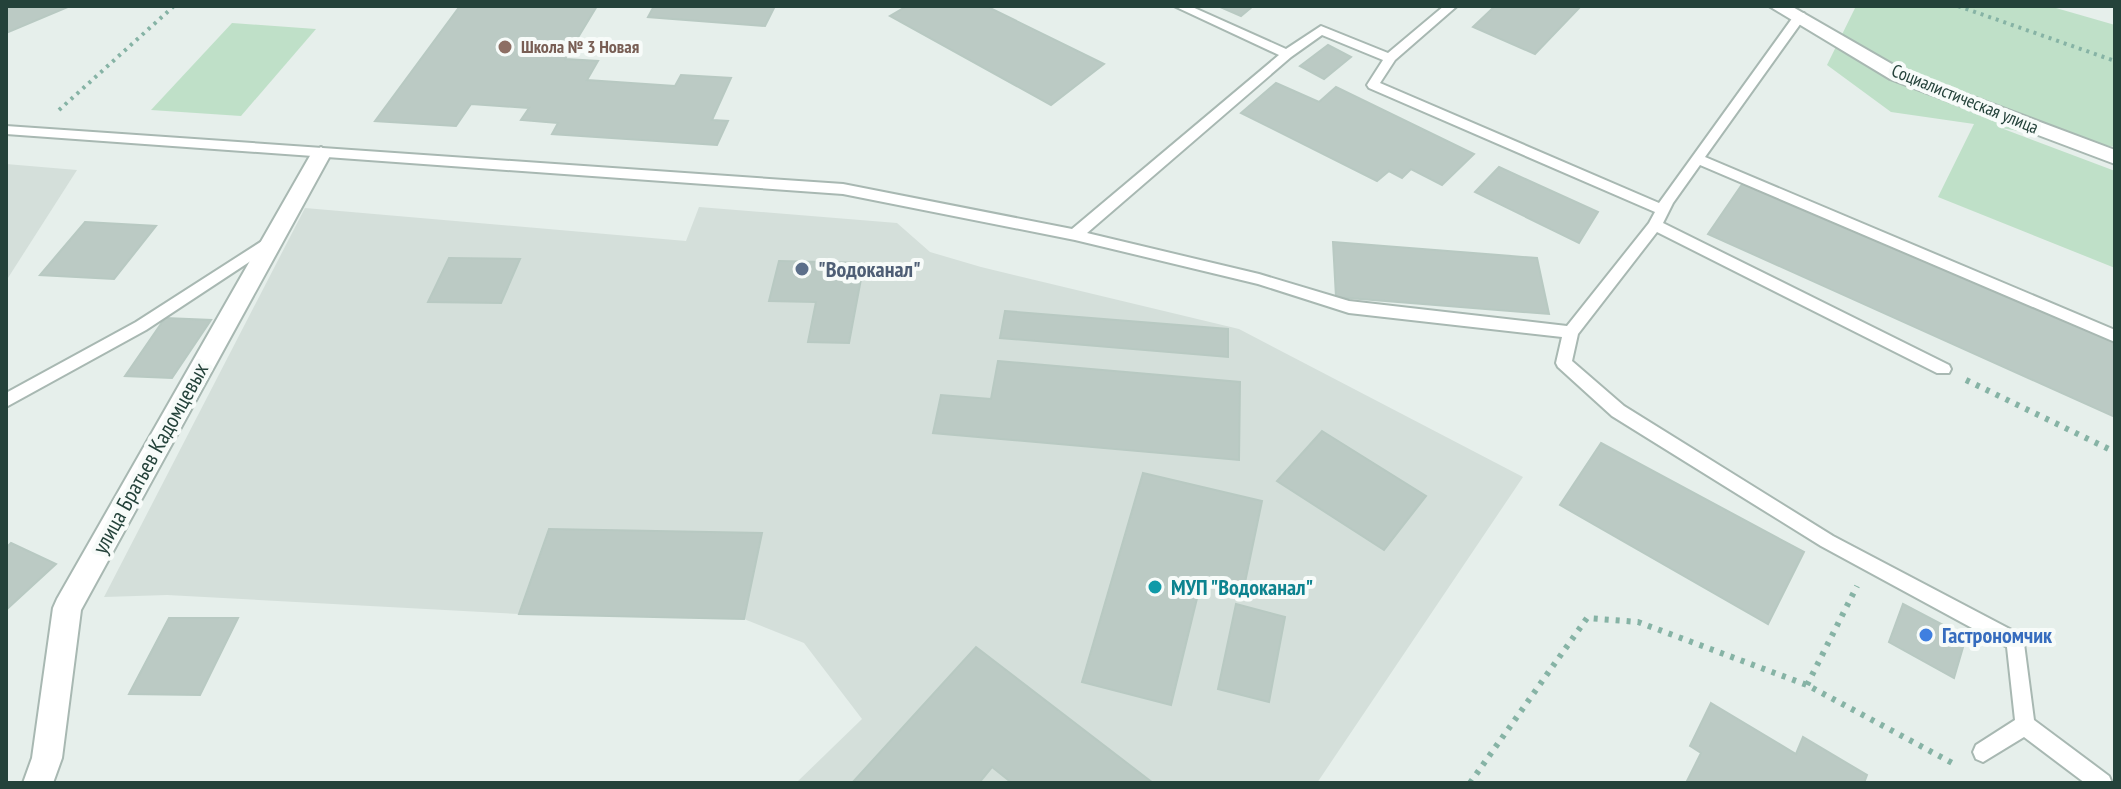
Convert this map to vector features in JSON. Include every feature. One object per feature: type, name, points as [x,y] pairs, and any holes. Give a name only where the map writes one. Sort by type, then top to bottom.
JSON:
[{"type":"street","name":"Социалистическая улица","points":[[1778,6],[1897,75],[2115,157]]},
{"type":"street","name":"улица Братьев Кадомцевых","points":[[38,783],[47,758],[67,608],[321,154]]},
{"type":"lane","points":[[1180,6],[1287,54]]},
{"type":"lane","points":[[1451,6],[1390,58],[1373,85],[1659,217],[1943,369]]},
{"type":"lane","points":[[1800,16],[1659,217],[1571,332],[1564,363],[1618,411],[1827,541],[2016,642],[2025,725],[2102,783]]},
{"type":"lane","points":[[1075,235],[1287,54],[1321,30],[1390,58]]},
{"type":"lane","points":[[6,130],[843,189],[1075,235],[1259,279],[1349,307],[1571,332]]},
{"type":"lane","points":[[1697,159],[2115,336]]},
{"type":"lane","points":[[6,401],[141,326],[273,239]]},
{"type":"lane","points":[[1983,752],[2025,725]]},
{"type":"path","points":[[38,130],[174,6]]},
{"type":"path","points":[[1958,6],[2115,61]]},
{"type":"path","points":[[1943,369],[2115,452]]},
{"type":"path","points":[[1807,685],[1869,563]]},
{"type":"path","points":[[1470,783],[1587,618],[1638,622],[1807,685],[1960,768]]},
{"type":"shaded area","points":[[6,164],[77,170],[6,281]]},
{"type":"shaded area","points":[[699,207],[897,223],[930,252],[1239,329],[1523,477],[1317,783],[796,783],[862,719],[804,643],[744,619],[519,614],[167,595],[104,597],[305,208],[686,241]]},
{"type":"green space","points":[[1856,6],[2049,6],[2115,25],[2115,147],[2001,128],[2115,171],[2115,268],[1938,197],[1974,124],[1891,112],[1827,65]]},
{"type":"green space","points":[[232,23],[316,29],[241,116],[151,110]]},
{"type":"building","points":[[6,6],[70,6],[6,33]]},
{"type":"building","points":[[460,6],[597,6],[565,59],[598,61],[587,80],[675,86],[681,75],[731,78],[712,120],[728,121],[717,145],[552,134],[558,123],[521,120],[529,108],[471,104],[456,126],[375,121]]},
{"type":"building","points":[[654,6],[775,6],[765,26],[648,17]]},
{"type":"building","points":[[907,6],[986,6],[1104,64],[1051,105],[890,16]]},
{"type":"building","points":[[1218,6],[1253,6],[1241,16]]},
{"type":"building","points":[[1495,6],[1581,6],[1535,54],[1473,27]]},
{"type":"building","points":[[1328,45],[1351,57],[1324,79],[1300,66]]},
{"type":"building","points":[[1276,83],[1319,102],[1336,87],[1474,154],[1442,185],[1411,169],[1402,178],[1389,171],[1377,181],[1241,113]]},
{"type":"building","points":[[1499,167],[1598,212],[1579,243],[1475,192]]},
{"type":"building","points":[[1743,183],[2115,341],[2115,417],[1708,234]]},
{"type":"building","points":[[85,222],[156,226],[114,279],[40,275]]},
{"type":"building","points":[[1333,242],[1537,258],[1549,314],[1336,297]]},
{"type":"building","points":[[449,258],[520,259],[501,303],[428,302]]},
{"type":"building","points":[[779,261],[864,263],[849,343],[808,342],[816,302],[769,301]]},
{"type":"building","points":[[1005,311],[1228,329],[1228,357],[1000,338]]},
{"type":"building","points":[[165,318],[211,320],[172,378],[125,376]]},
{"type":"building","points":[[998,361],[1240,382],[1239,460],[933,433],[941,395],[991,399]]},
{"type":"building","points":[[1322,431],[1426,496],[1384,550],[1277,481]]},
{"type":"building","points":[[1601,443],[1804,552],[1768,624],[1560,505]]},
{"type":"building","name":"МУП \"Водоканал\"","points":[[1143,473],[1262,501],[1243,592],[1201,582],[1171,705],[1082,682]]},
{"type":"building","points":[[549,529],[762,533],[744,619],[519,614]]},
{"type":"building","points":[[11,543],[56,564],[6,610],[6,548]]},
{"type":"building","points":[[1236,604],[1285,617],[1269,702],[1218,689]]},
{"type":"building","points":[[1903,604],[1966,637],[1954,678],[1889,642]]},
{"type":"building","points":[[169,618],[238,618],[200,695],[129,694]]},
{"type":"building","points":[[976,647],[1153,783],[1012,783],[992,767],[979,783],[852,783]]},
{"type":"building","points":[[1711,703],[1796,754],[1803,737],[1867,775],[1864,783],[1686,783],[1701,753],[1690,746]]},
{"type":"place","name":"Школа № 3 Новая","points":[[505,47]]},
{"type":"place","name":"\"Водоканал\"","points":[[802,269]]},
{"type":"place","name":"МУП \"Водоканал\"","points":[[1155,587]]},
{"type":"place","name":"Гастрономчик","points":[[1926,635]]}]
